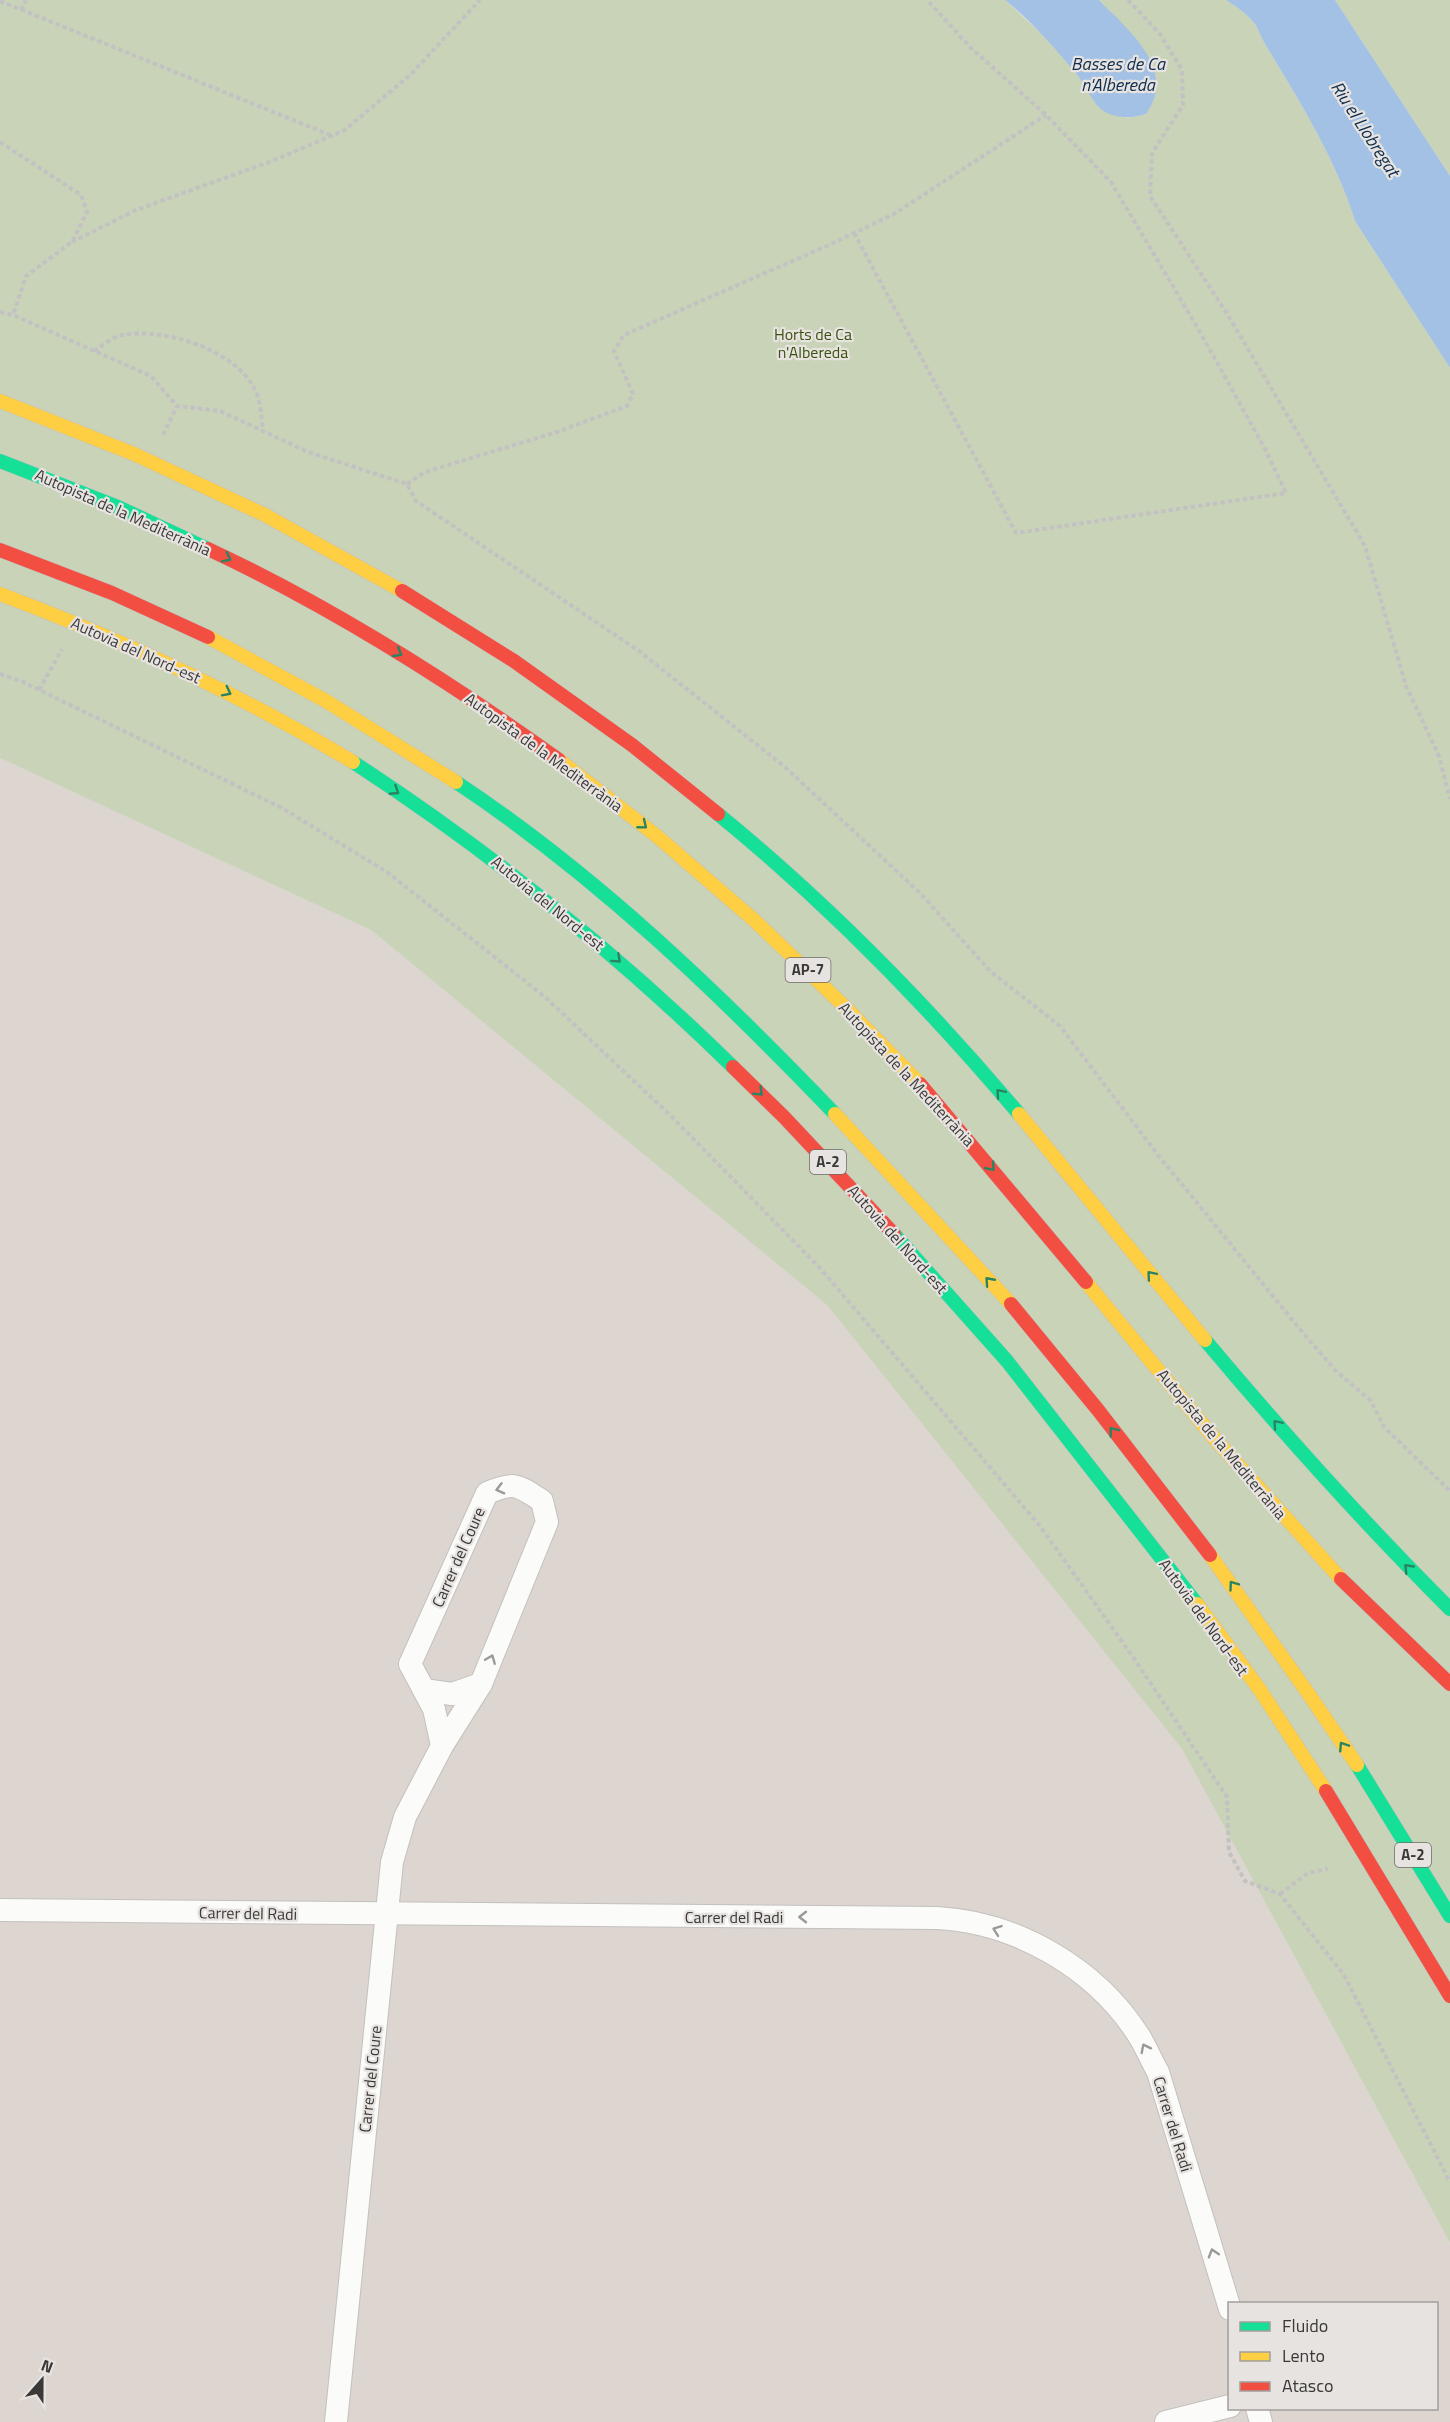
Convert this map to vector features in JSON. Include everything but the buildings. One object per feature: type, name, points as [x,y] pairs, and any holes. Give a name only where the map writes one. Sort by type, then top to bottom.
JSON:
[{"type":"highway","points":[[0,401],[45,417],[210,488],[363,566],[578,706],[709,806],[848,931],[951,1037],[1024,1120],[1306,1459],[1363,1522],[1450,1609]]},
{"type":"highway","name":"Autopista de la Mediterrània","points":[[0,461],[91,496],[207,548],[257,573],[393,650],[554,756],[621,807],[714,884],[800,962],[909,1072],[970,1141],[1257,1487],[1321,1559],[1450,1684]]},
{"type":"highway","name":"A-2","points":[[0,550],[110,592],[183,625],[326,700],[403,747],[537,839],[690,970],[844,1122],[1041,1339],[1221,1569],[1312,1696],[1450,1916]]},
{"type":"highway","name":"Autovia del Nord-est","points":[[0,594],[116,639],[194,675],[350,761],[505,867],[614,956],[725,1057],[819,1152],[1006,1359],[1183,1586],[1280,1719],[1335,1804],[1450,1996]]},
{"type":"street","name":"Carrer del Coure","points":[[336,2422],[392,1862],[405,1817],[442,1746],[481,1684],[547,1522],[542,1502],[520,1486],[503,1486],[487,1493],[410,1664],[434,1709],[442,1746]]},
{"type":"street","points":[[424,1690],[452,1694],[481,1684]]},
{"type":"street","name":"Carrer del Radi","points":[[0,1910],[951,1919],[982,1925],[1045,1949],[1075,1968],[1099,1988],[1139,2036],[1158,2072],[1228,2302]]},
{"type":"street","points":[[1166,2422],[1228,2406]]},
{"type":"path","points":[[21,10],[26,0]]},
{"type":"path","points":[[14,315],[26,276],[72,242],[136,210],[272,161],[345,130],[410,75],[480,0]]},
{"type":"path","points":[[854,233],[1016,533],[1286,493],[1265,449],[1200,332],[1111,182],[1046,115],[972,49],[927,0]]},
{"type":"path","points":[[1128,0],[1160,34],[1182,70],[1183,105],[1152,153],[1150,196],[1226,312],[1365,546],[1406,686],[1439,756],[1450,799]]},
{"type":"path","points":[[0,1],[331,135]]},
{"type":"path","points":[[406,484],[425,472],[557,432],[627,406],[633,394],[614,351],[624,335],[894,214],[1046,115]]},
{"type":"path","points":[[0,142],[81,195],[87,212],[72,242]]},
{"type":"path","points":[[94,351],[119,335],[141,332],[176,337],[207,348],[246,376],[256,393],[263,430]]},
{"type":"path","points":[[163,435],[177,406]]},
{"type":"path","points":[[39,690],[62,648]]},
{"type":"path","points":[[0,674],[39,690],[282,808],[387,872],[545,997],[669,1114],[820,1268],[1040,1526],[1133,1657],[1227,1797],[1229,1852],[1245,1881],[1280,1894],[1344,1975],[1450,2182]]},
{"type":"path","points":[[1280,1894],[1308,1873],[1328,1869]]},
{"type":"shaded area","points":[[0,758],[371,930],[827,1305],[1182,1749],[1450,2243],[1450,2422],[0,2422]]},
{"type":"green space","name":"Horts de Ca n'Albereda","points":[[0,0],[1005,0],[1046,38],[1076,73],[1098,106],[1127,118],[1146,114],[1153,64],[1125,27],[1099,0],[1226,0],[1255,24],[1327,152],[1355,221],[1450,368],[1450,2243],[1182,1749],[827,1305],[371,930],[0,758]]},
{"type":"green space","points":[[1335,0],[1450,0],[1450,176]]},
{"type":"water","name":"Basses de Ca n'Albereda","points":[[1005,0],[1099,0],[1135,37],[1153,66],[1156,81],[1154,97],[1146,114],[1120,117],[1100,108],[1058,52]]},
{"type":"water","name":"Riu el Llobregat","points":[[1226,0],[1335,0],[1450,176],[1450,368],[1355,221],[1327,152],[1255,24]]},
{"type":"traffic: fast","points":[[0,461],[118,507],[208,549]]},
{"type":"traffic: fast","points":[[353,762],[453,831],[550,905],[644,984],[733,1067]]},
{"type":"traffic: fast","points":[[456,782],[558,856],[654,937],[746,1024],[835,1114]]},
{"type":"traffic: fast","points":[[718,814],[798,883],[875,957],[949,1034],[1019,1114]]},
{"type":"traffic: fast","points":[[894,1234],[1007,1361],[1197,1604]]},
{"type":"traffic: fast","points":[[1205,1340],[1386,1544],[1450,1609]]},
{"type":"traffic: fast","points":[[1357,1765],[1450,1916]]},
{"type":"traffic: slow","points":[[0,401],[134,454],[265,515],[402,591]]},
{"type":"traffic: slow","points":[[0,594],[136,649],[224,691],[353,762]]},
{"type":"traffic: slow","points":[[208,637],[326,701],[456,782]]},
{"type":"traffic: slow","points":[[559,760],[658,837],[754,920],[845,1007],[920,1084]]},
{"type":"traffic: slow","points":[[835,1114],[1011,1304]]},
{"type":"traffic: slow","points":[[1019,1114],[1205,1340]]},
{"type":"traffic: slow","points":[[1086,1282],[1214,1438],[1341,1579]]},
{"type":"traffic: slow","points":[[1210,1555],[1357,1765]]},
{"type":"traffic: slow","points":[[1197,1604],[1260,1690],[1326,1791]]},
{"type":"traffic: jam","points":[[208,549],[345,620],[475,702],[559,760]]},
{"type":"traffic: jam","points":[[0,550],[112,593],[208,637]]},
{"type":"traffic: jam","points":[[402,591],[514,661],[632,745],[718,814]]},
{"type":"traffic: jam","points":[[733,1067],[784,1117],[894,1234]]},
{"type":"traffic: jam","points":[[920,1084],[1086,1282]]},
{"type":"traffic: jam","points":[[1011,1304],[1098,1410],[1210,1555]]},
{"type":"traffic: jam","points":[[1341,1579],[1450,1684]]},
{"type":"traffic: jam","points":[[1326,1791],[1450,1996]]}]
